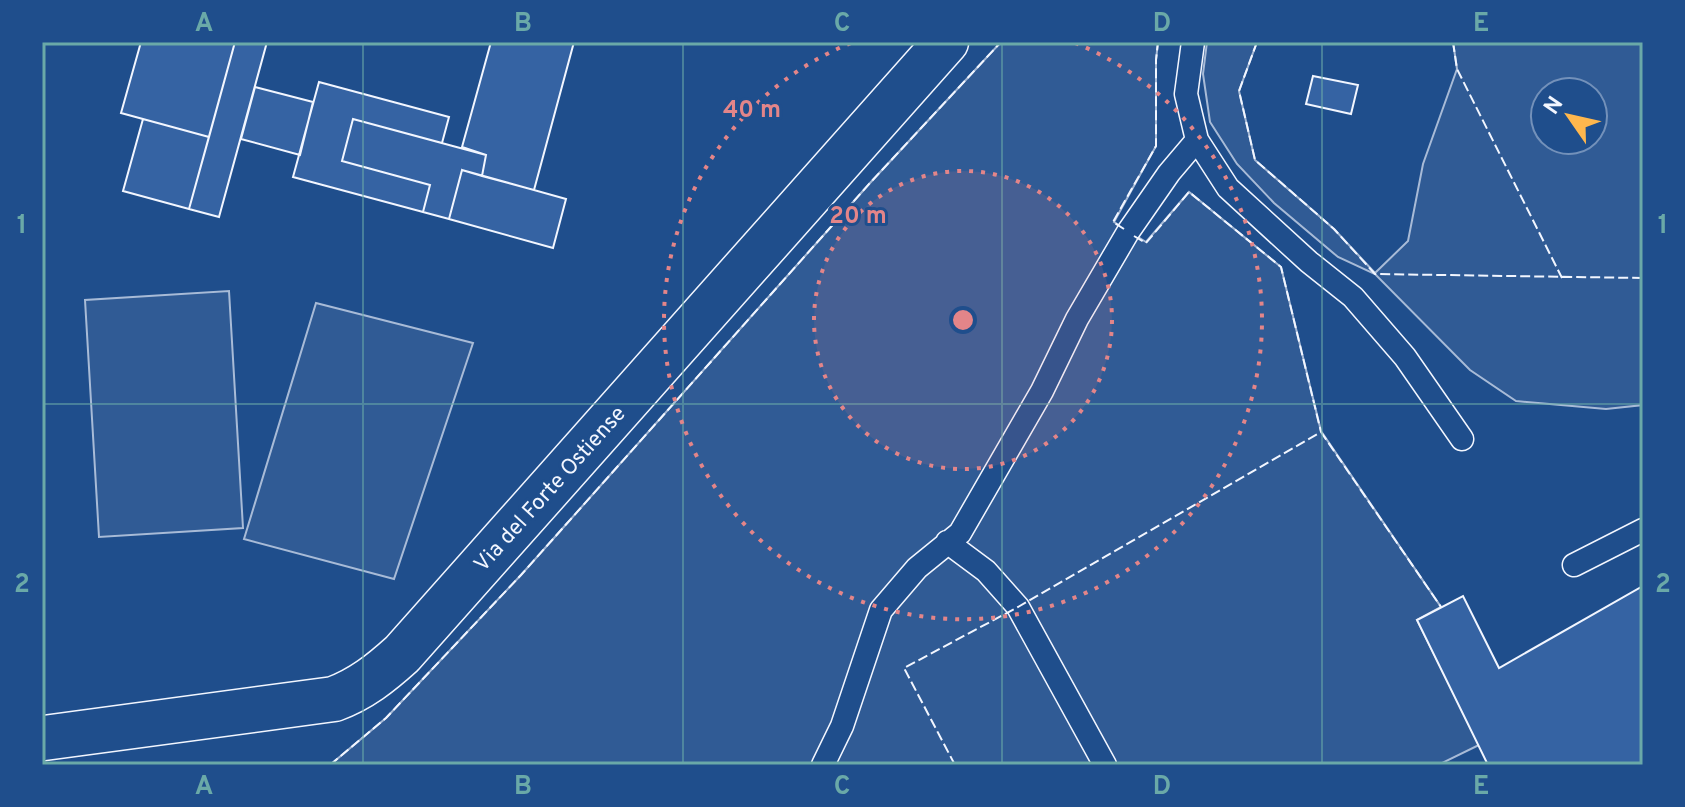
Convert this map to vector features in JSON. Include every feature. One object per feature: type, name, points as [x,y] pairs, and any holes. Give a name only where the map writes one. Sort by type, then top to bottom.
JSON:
[{"type":"street","name":"Via del Forte Ostiense","points":[[44,738],[334,699],[353,693],[378,676],[412,642],[946,42]]},
{"type":"lane","points":[[1193,42],[1186,94],[1197,140],[1228,188],[1309,262],[1353,297],[1405,357],[1462,439]]},
{"type":"lane","points":[[823,765],[842,726],[881,610],[917,568],[960,533],[1128,232],[1169,173],[1197,140]]},
{"type":"lane","points":[[1574,565],[1643,530]]},
{"type":"lane","points":[[947,542],[986,571],[1018,607],[1105,765]]},
{"type":"shaded area","points":[[1001,42],[1158,42],[1156,146],[1114,222],[1146,242],[1189,192],[1281,267],[1321,431],[1441,607],[1417,620],[1479,745],[1438,765],[330,765],[386,718],[521,575],[870,183]]},
{"type":"shaded area","points":[[1207,42],[1257,42],[1239,91],[1255,160],[1334,229],[1375,273],[1408,241],[1423,164],[1457,69],[1453,42],[1643,42],[1643,405],[1606,409],[1516,401],[1470,370],[1375,274],[1338,257],[1274,203],[1237,164],[1210,122],[1203,74]]},
{"type":"shaded area","points":[[229,291],[243,528],[99,537],[85,300]]},
{"type":"shaded area","points":[[316,303],[473,343],[394,579],[244,539]]},
{"type":"building","points":[[141,42],[235,42],[209,137],[121,113]]},
{"type":"building","points":[[235,42],[267,42],[219,217],[189,209]]},
{"type":"building","points":[[491,42],[574,42],[534,190],[482,176],[486,155],[462,147]]},
{"type":"building","points":[[1313,76],[1358,85],[1351,114],[1306,104]]},
{"type":"building","points":[[319,82],[449,117],[442,143],[353,119],[342,161],[430,185],[423,212],[293,177]]},
{"type":"building","points":[[255,87],[313,102],[300,155],[241,139]]},
{"type":"building","points":[[143,119],[209,137],[189,209],[123,191]]},
{"type":"building","points":[[353,119],[486,155],[482,176],[462,170],[449,219],[423,212],[430,185],[342,161]]},
{"type":"building","points":[[462,170],[566,199],[553,248],[449,219]]},
{"type":"building","points":[[1643,586],[1643,765],[1488,765],[1417,620],[1463,596],[1499,668]]},
{"type":"fence","points":[[330,765],[386,718],[521,575],[870,183],[1001,42]]},
{"type":"fence","points":[[1124,229],[1113,222],[1156,146],[1158,42]]},
{"type":"fence","points":[[1257,42],[1239,91],[1255,160],[1334,229],[1375,274],[1643,278]]},
{"type":"fence","points":[[1453,42],[1457,69],[1562,278]]},
{"type":"fence","points":[[1134,236],[1146,243],[1189,192],[1281,267],[1321,432]]},
{"type":"fence","points":[[955,765],[904,668],[1018,607],[1321,432],[1441,607]]}]
